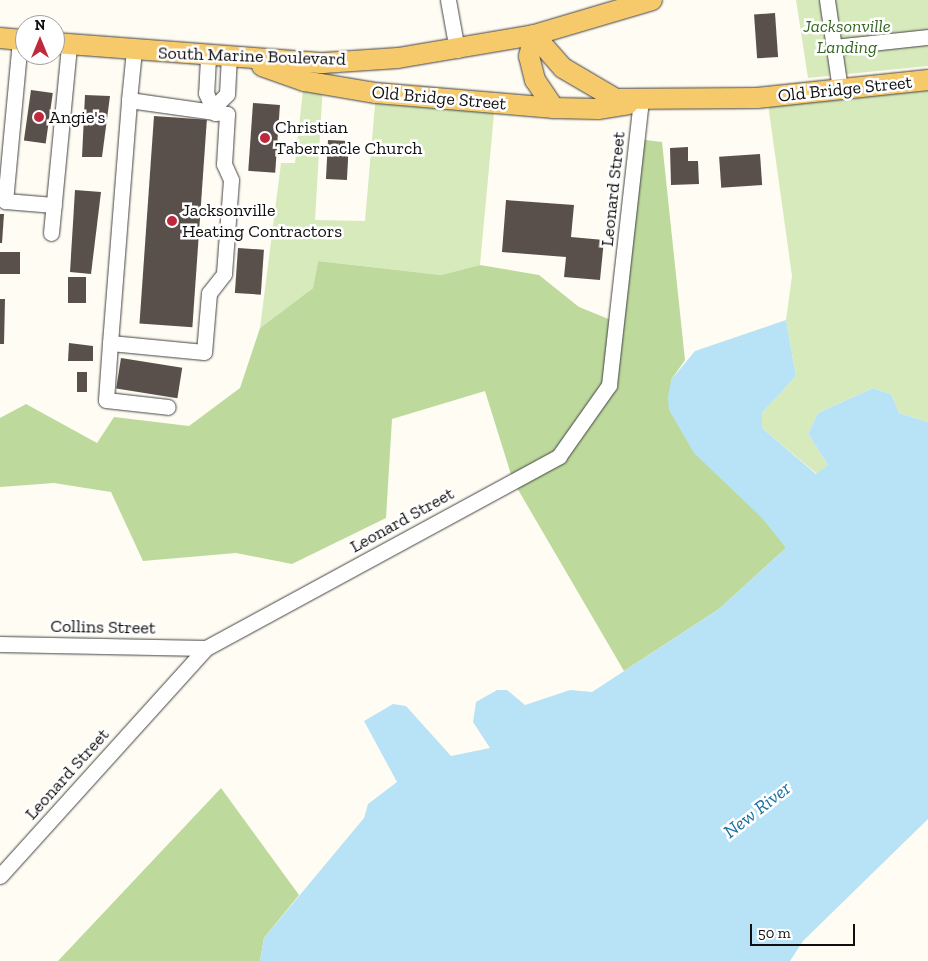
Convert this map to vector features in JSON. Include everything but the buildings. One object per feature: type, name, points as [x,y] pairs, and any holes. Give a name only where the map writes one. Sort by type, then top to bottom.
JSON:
[{"type":"main road","name":"South Marine Boulevard","points":[[65,44],[208,58],[324,63],[457,50],[534,35],[652,0]]},
{"type":"main road","name":"Old Bridge Street","points":[[534,35],[563,68],[593,89],[616,99],[641,101],[714,100],[928,80]]},
{"type":"main road","points":[[534,35],[529,56],[535,80],[554,108]]},
{"type":"main road","points":[[0,38],[15,39]]},
{"type":"main road","name":"Old Bridge Street","points":[[235,58],[304,81],[376,93],[554,108],[598,109],[641,101]]},
{"type":"street","points":[[448,0],[457,50]]},
{"type":"street","points":[[827,0],[840,89]]},
{"type":"street","points":[[834,47],[928,37]]},
{"type":"street","points":[[134,50],[106,400],[168,407]]},
{"type":"street","points":[[208,58],[206,93],[215,109]]},
{"type":"street","points":[[215,109],[227,94],[235,58]]},
{"type":"street","points":[[19,65],[5,201],[54,206]]},
{"type":"street","points":[[51,233],[61,65]]},
{"type":"street","points":[[110,343],[204,352],[209,293],[224,274],[231,180],[224,164],[227,114],[215,109],[129,100]]},
{"type":"street","name":"Leonard Street","points":[[0,876],[206,648],[559,456],[609,385],[641,101]]},
{"type":"street","name":"Collins Street","points":[[0,644],[206,648]]},
{"type":"green space","name":"Jacksonville Landing","points":[[796,0],[928,0],[928,66],[808,78]]},
{"type":"green space","points":[[928,80],[928,422],[899,413],[891,394],[873,388],[818,413],[808,434],[828,465],[817,474],[762,428],[762,413],[796,376],[786,320],[792,276],[767,97]]},
{"type":"green space","points":[[304,81],[323,84],[315,220],[365,221],[376,93],[495,103],[480,265],[441,275],[318,261],[313,288],[260,328],[281,163],[295,163]]},
{"type":"green space","points":[[637,139],[662,142],[685,360],[671,380],[786,548],[719,609],[624,671],[513,481],[485,391],[392,419],[386,518],[292,564],[236,553],[143,561],[111,492],[54,483],[0,487],[0,418],[26,404],[97,443],[114,417],[189,426],[240,388],[260,328],[313,288],[318,261],[441,275],[480,265],[539,275],[579,307],[616,322]]},
{"type":"green space","points":[[221,788],[299,895],[264,938],[260,961],[58,961]]},
{"type":"water","name":"New River","points":[[786,320],[796,376],[762,413],[762,428],[816,474],[828,465],[808,434],[818,413],[873,388],[891,394],[899,413],[928,422],[928,819],[803,941],[790,961],[260,961],[264,938],[364,818],[368,804],[397,782],[364,721],[393,704],[406,706],[451,756],[490,748],[473,722],[476,702],[497,690],[507,690],[525,705],[570,690],[592,692],[719,609],[786,548],[762,518],[694,453],[669,410],[668,397],[671,380],[695,351]]},
{"type":"place","name":"Angie's","points":[[39,117]]},
{"type":"place","name":"Christian Tabernacle Church","points":[[265,138]]},
{"type":"place","name":"Jacksonville Heating Contractors","points":[[172,221]]}]
